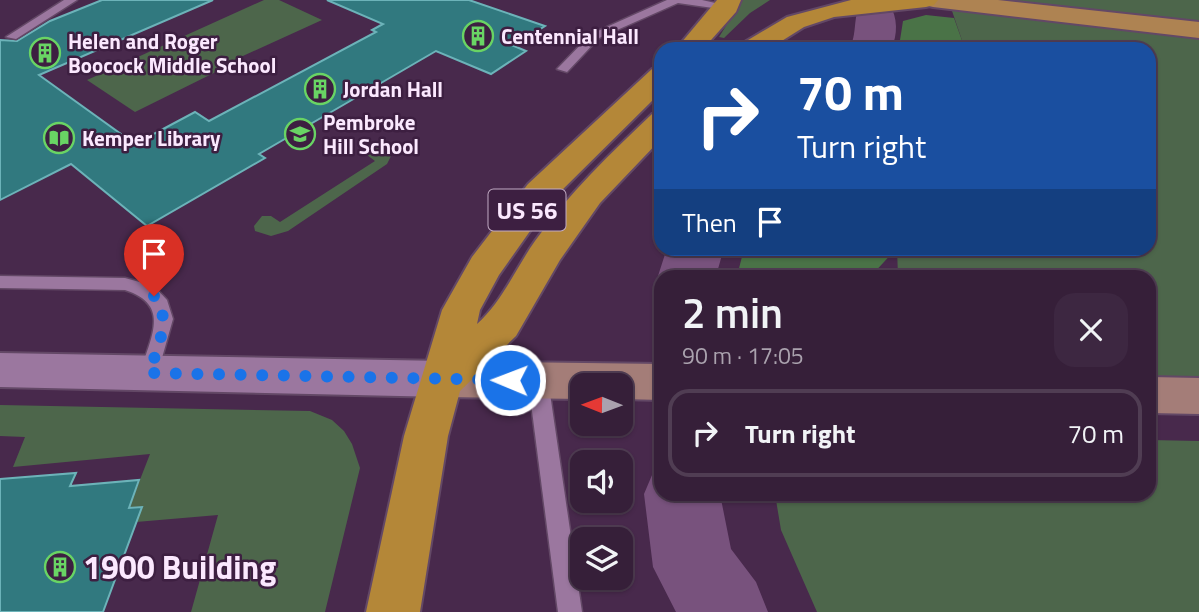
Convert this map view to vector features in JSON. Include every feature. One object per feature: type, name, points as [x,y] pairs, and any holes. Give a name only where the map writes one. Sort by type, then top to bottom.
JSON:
[{"type":"highway","points":[[745,42],[780,10],[803,0]]},
{"type":"highway","points":[[759,42],[777,23],[801,9],[835,2],[926,0]]},
{"type":"highway","points":[[695,42],[728,4]]},
{"type":"highway","name":"US 56","points":[[393,612],[426,436],[461,310],[485,267],[540,192],[654,83]]},
{"type":"highway","name":"US 56","points":[[444,379],[502,325],[547,251],[589,195],[654,128]]},
{"type":"main road","points":[[933,0],[1199,30]]},
{"type":"main road","points":[[444,379],[654,382]]},
{"type":"main road","points":[[1156,395],[1199,396]]},
{"type":"street","points":[[0,370],[444,379]]},
{"type":"lane","points":[[12,37],[72,0]]},
{"type":"lane","points":[[563,69],[595,36],[678,0],[728,4]]},
{"type":"lane","points":[[0,282],[125,284],[148,290],[161,305],[164,319],[149,373]]},
{"type":"lane","points":[[538,380],[570,612]]},
{"type":"green space","points":[[264,0],[279,0],[322,20],[234,60],[236,62],[135,112],[87,80]]},
{"type":"green space","points":[[742,0],[770,0],[750,13],[724,38],[719,37]]},
{"type":"green space","points":[[995,0],[1199,0],[1199,24]]},
{"type":"green space","points":[[951,8],[1199,37],[1199,380],[1156,379],[1156,270],[898,270],[897,256],[1156,256],[1156,42],[963,42]]},
{"type":"green space","points":[[926,15],[954,18],[963,42],[898,42],[903,21]]},
{"type":"green space","points":[[383,146],[392,154],[387,164],[288,231],[271,236],[255,231],[254,226],[262,216],[271,216],[280,222],[375,161],[363,152],[364,149]]},
{"type":"green space","points":[[742,256],[890,256],[877,270],[738,270]]},
{"type":"green space","points":[[0,405],[310,411],[332,420],[344,431],[352,444],[360,468],[325,612],[191,612],[218,515],[136,522],[142,507],[129,508],[150,454],[13,467],[25,437],[0,436]]},
{"type":"green space","points":[[1156,440],[1199,441],[1199,612],[817,612],[781,530],[776,501],[1156,501]]},
{"type":"building","points":[[102,0],[213,0],[39,75],[135,144],[195,112],[209,121],[376,32],[372,30],[383,24],[327,0],[469,0],[545,26],[514,46],[526,51],[491,74],[436,51],[259,154],[265,158],[147,226],[71,164],[0,200],[0,40],[17,41],[50,21]]},
{"type":"building","name":"1900 Building","points":[[76,473],[70,486],[139,480],[129,508],[142,507],[103,612],[0,612],[0,479]]},
{"type":"waterway","points":[[874,42],[875,12]]},
{"type":"waterway","points":[[689,270],[693,256]]},
{"type":"waterway","points":[[683,501],[694,567],[726,612]]},
{"type":"place","name":"Centennial Hall","points":[[478,36]]},
{"type":"place","name":"Helen and Roger Boocock Middle School","points":[[45,53]]},
{"type":"place","name":"Jordan Hall","points":[[320,89]]},
{"type":"place","name":"Pembroke Hill School","points":[[300,134]]},
{"type":"place","name":"Kemper Library","points":[[59,138]]},
{"type":"place","name":"1900 Building","points":[[60,567]]},
{"type":"route","points":[[154,296],[161,305],[164,319],[149,373],[510,380]]}]
